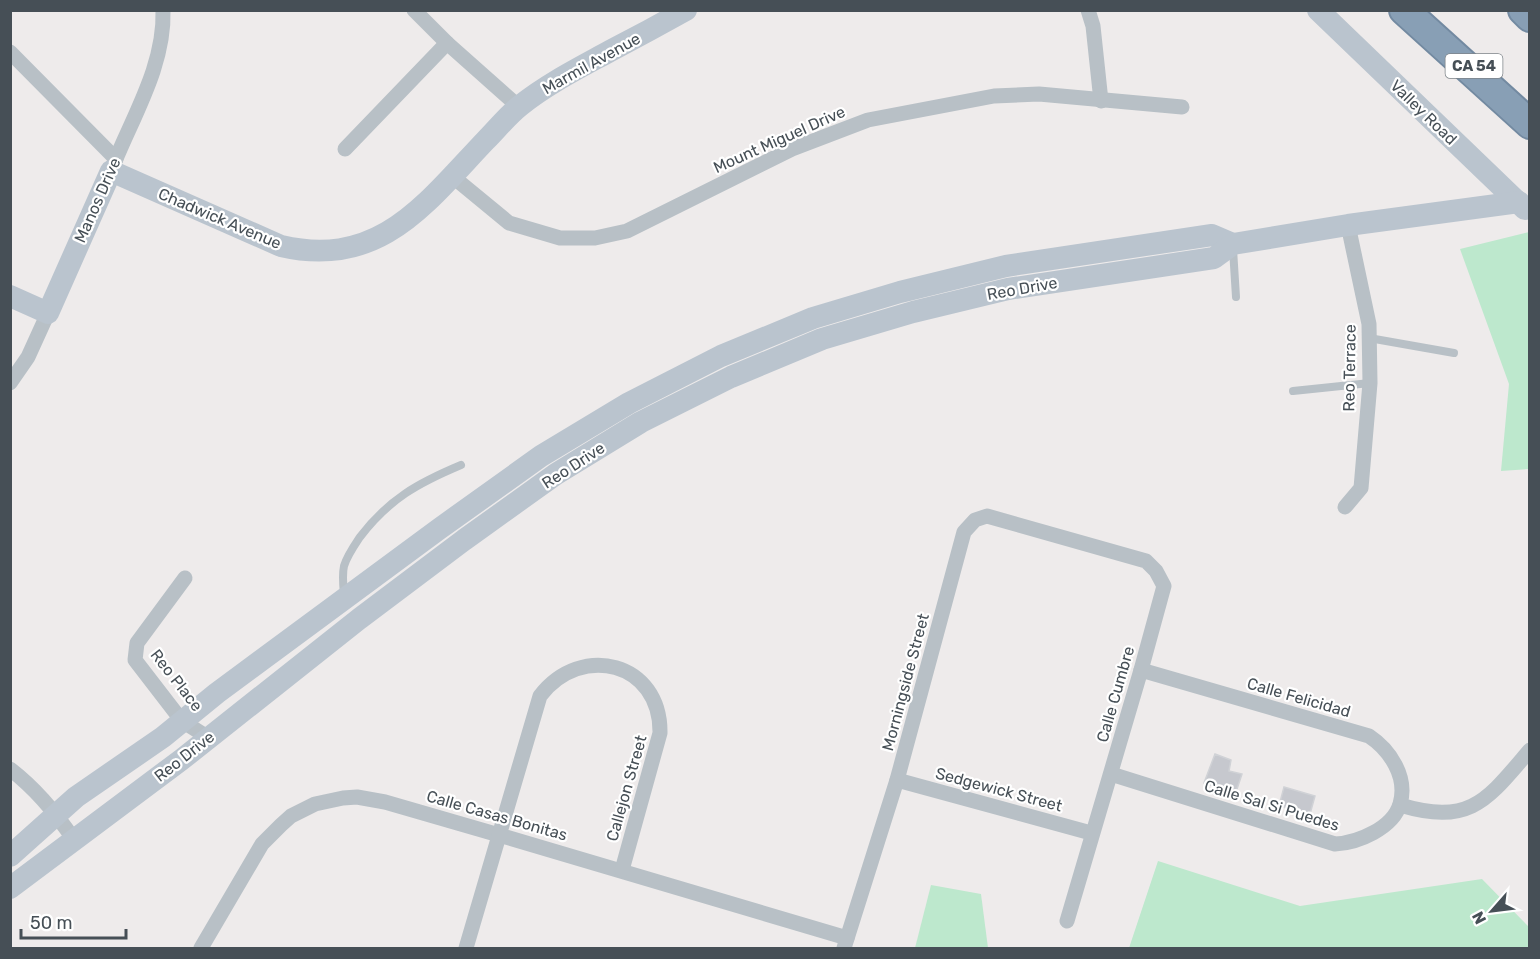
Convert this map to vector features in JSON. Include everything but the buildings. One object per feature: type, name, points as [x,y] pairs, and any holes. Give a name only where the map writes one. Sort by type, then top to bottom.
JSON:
[{"type":"highway","points":[[1404,10],[1530,123]]},
{"type":"highway","name":"CA 54","points":[[1418,10],[1530,123]]},
{"type":"highway","points":[[1523,10],[1530,18]]},
{"type":"main road","name":"Marmil Avenue","points":[[452,176],[519,107],[553,82],[686,10]]},
{"type":"main road","name":"Valley Road","points":[[1318,10],[1524,208]]},
{"type":"main road","name":"Chadwick Avenue","points":[[113,165],[281,246],[312,251],[358,246],[388,233],[402,224],[452,176]]},
{"type":"main road","name":"Manos Drive","points":[[48,313],[113,165]]},
{"type":"main road","name":"Reo Drive","points":[[10,888],[208,738],[359,619],[556,474],[641,422],[731,377],[822,339],[913,312],[1008,289],[1214,258],[1233,244],[1348,225],[1524,208]]},
{"type":"main road","name":"Reo Drive","points":[[10,856],[76,797],[541,456],[617,410],[721,356],[813,318],[900,292],[1006,266],[1212,235],[1233,244]]},
{"type":"main road","points":[[10,296],[48,313]]},
{"type":"street","name":"Manos Drive","points":[[113,165],[158,59],[164,27],[164,10]]},
{"type":"street","points":[[414,10],[447,43],[519,107]]},
{"type":"street","points":[[1088,10],[1093,26],[1101,101]]},
{"type":"street","points":[[345,149],[447,43]]},
{"type":"street","name":"Chadwick Avenue","points":[[10,52],[113,165]]},
{"type":"street","name":"Mount Miguel Drive","points":[[452,176],[509,223],[560,238],[596,238],[627,231],[792,149],[868,120],[994,96],[1039,94],[1182,107]]},
{"type":"street","name":"Reo Terrace","points":[[1344,507],[1361,488],[1370,382],[1369,324],[1348,225]]},
{"type":"street","name":"Manos Drive","points":[[10,383],[28,357],[48,313]]},
{"type":"street","name":"Morningside Street","points":[[846,943],[897,780],[964,532],[981,517],[994,517],[1067,538]]},
{"type":"street","name":"Calle Cumbre","points":[[1067,538],[1146,561],[1160,576],[1164,586],[1067,921]]},
{"type":"street","name":"Reo Place","points":[[185,578],[137,643],[135,660],[182,721],[208,738]]},
{"type":"street","name":"Callejon Street","points":[[499,835],[540,696],[553,681],[570,670],[591,665],[612,666],[630,673],[644,685],[655,701],[660,722],[660,732],[622,870]]},
{"type":"street","name":"Calle Felicidad","points":[[1141,670],[1369,736],[1386,749],[1397,767],[1401,785],[1400,805]]},
{"type":"street","points":[[1400,805],[1423,812],[1436,813],[1473,806],[1493,793],[1530,750]]},
{"type":"street","points":[[10,769],[31,785],[57,814],[74,840]]},
{"type":"street","name":"Calle Sal Si Puedes","points":[[1111,774],[1335,844],[1353,842],[1373,834],[1389,821],[1400,805]]},
{"type":"street","name":"Sedgewick Street","points":[[897,780],[1091,833]]},
{"type":"street","name":"Calle Casas Bonitas","points":[[201,948],[262,844],[280,825],[303,810],[315,804],[343,798],[371,799],[622,870],[846,943]]},
{"type":"street","points":[[466,948],[499,835]]},
{"type":"lane","points":[[1233,244],[1236,297]]},
{"type":"lane","points":[[1369,338],[1454,353]]},
{"type":"lane","points":[[1293,391],[1370,382]]},
{"type":"lane","points":[[344,601],[342,578],[344,564],[353,547],[372,522],[391,503],[414,487],[433,476],[461,465]]},
{"type":"green space","points":[[1529,232],[1529,469],[1501,471],[1509,384],[1460,249]]},
{"type":"green space","points":[[1158,861],[1300,906],[1482,879],[1529,927],[1529,948],[1129,948]]},
{"type":"green space","points":[[931,885],[981,894],[988,948],[915,948]]}]
